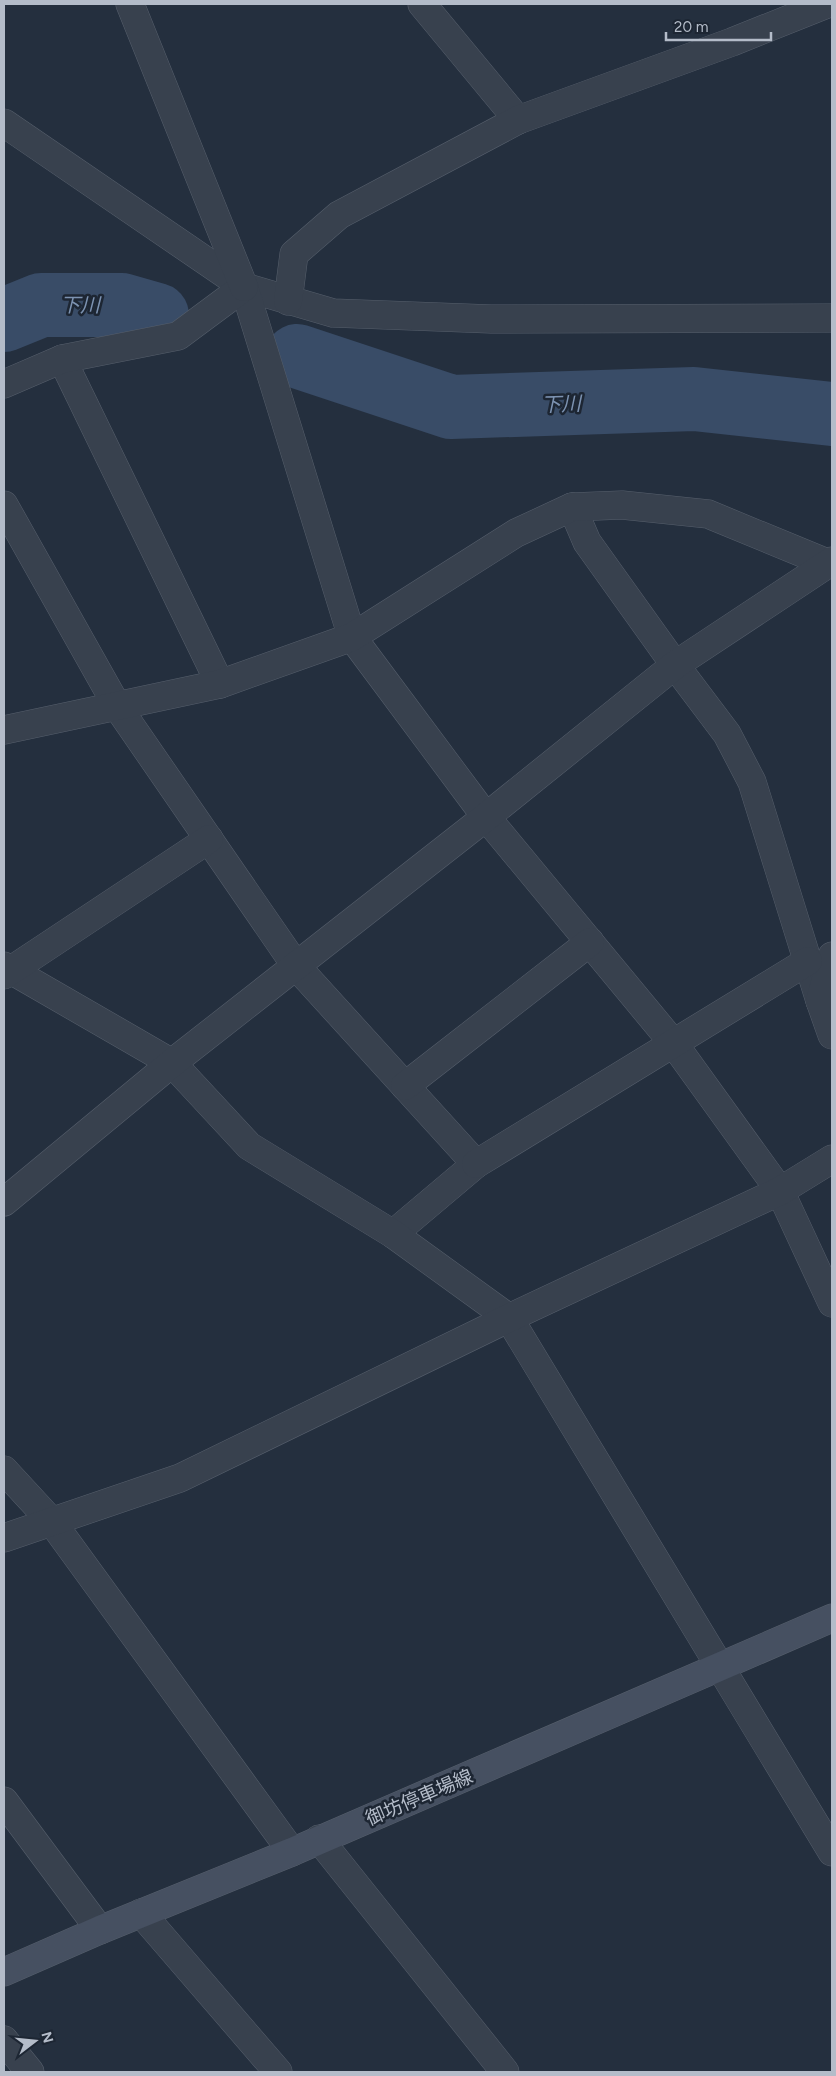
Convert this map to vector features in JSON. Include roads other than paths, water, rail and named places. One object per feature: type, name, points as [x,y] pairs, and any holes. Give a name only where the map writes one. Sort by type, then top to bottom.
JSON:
[{"type":"main road","name":"御坊停車場線","points":[[4,1972],[100,1930],[292,1852],[832,1618]]},
{"type":"street","points":[[130,4],[244,287],[352,638],[486,817],[674,1044],[780,1191],[832,1303]]},
{"type":"street","points":[[422,4],[518,120]]},
{"type":"street","points":[[288,301],[294,254],[339,215],[518,120],[732,42],[827,4]]},
{"type":"street","points":[[4,123],[244,287],[288,301],[333,312],[492,319],[832,318]]},
{"type":"street","points":[[4,384],[62,359],[178,336],[244,287]]},
{"type":"street","points":[[62,359],[220,684]]},
{"type":"street","points":[[4,505],[117,706],[296,966],[476,1164]]},
{"type":"street","points":[[4,730],[220,684],[352,638],[516,533],[572,508],[622,505],[708,514],[829,562]]},
{"type":"street","points":[[572,508],[587,542],[727,734],[752,782],[820,958],[820,1001],[832,1035]]},
{"type":"street","points":[[4,1202],[172,1063],[486,817],[675,665],[829,562]]},
{"type":"street","points":[[209,838],[6,970],[172,1063],[249,1146],[394,1234],[509,1318],[722,1666],[832,1852]]},
{"type":"street","points":[[405,1086],[590,942]]},
{"type":"street","points":[[394,1234],[476,1164],[820,958]]},
{"type":"street","points":[[4,1538],[180,1478],[509,1318],[780,1191],[832,1159]]},
{"type":"street","points":[[4,1470],[52,1522],[292,1852]]},
{"type":"street","points":[[4,1801],[100,1930]]},
{"type":"street","points":[[319,1839],[505,2072]]},
{"type":"street","points":[[141,1913],[278,2072]]},
{"type":"street","points":[[4,2040],[30,2072]]},
{"type":"waterway","name":"下川","points":[[4,320],[41,305],[122,305],[157,315]]},
{"type":"waterway","name":"下川","points":[[297,356],[451,407],[694,399],[832,414]]}]
